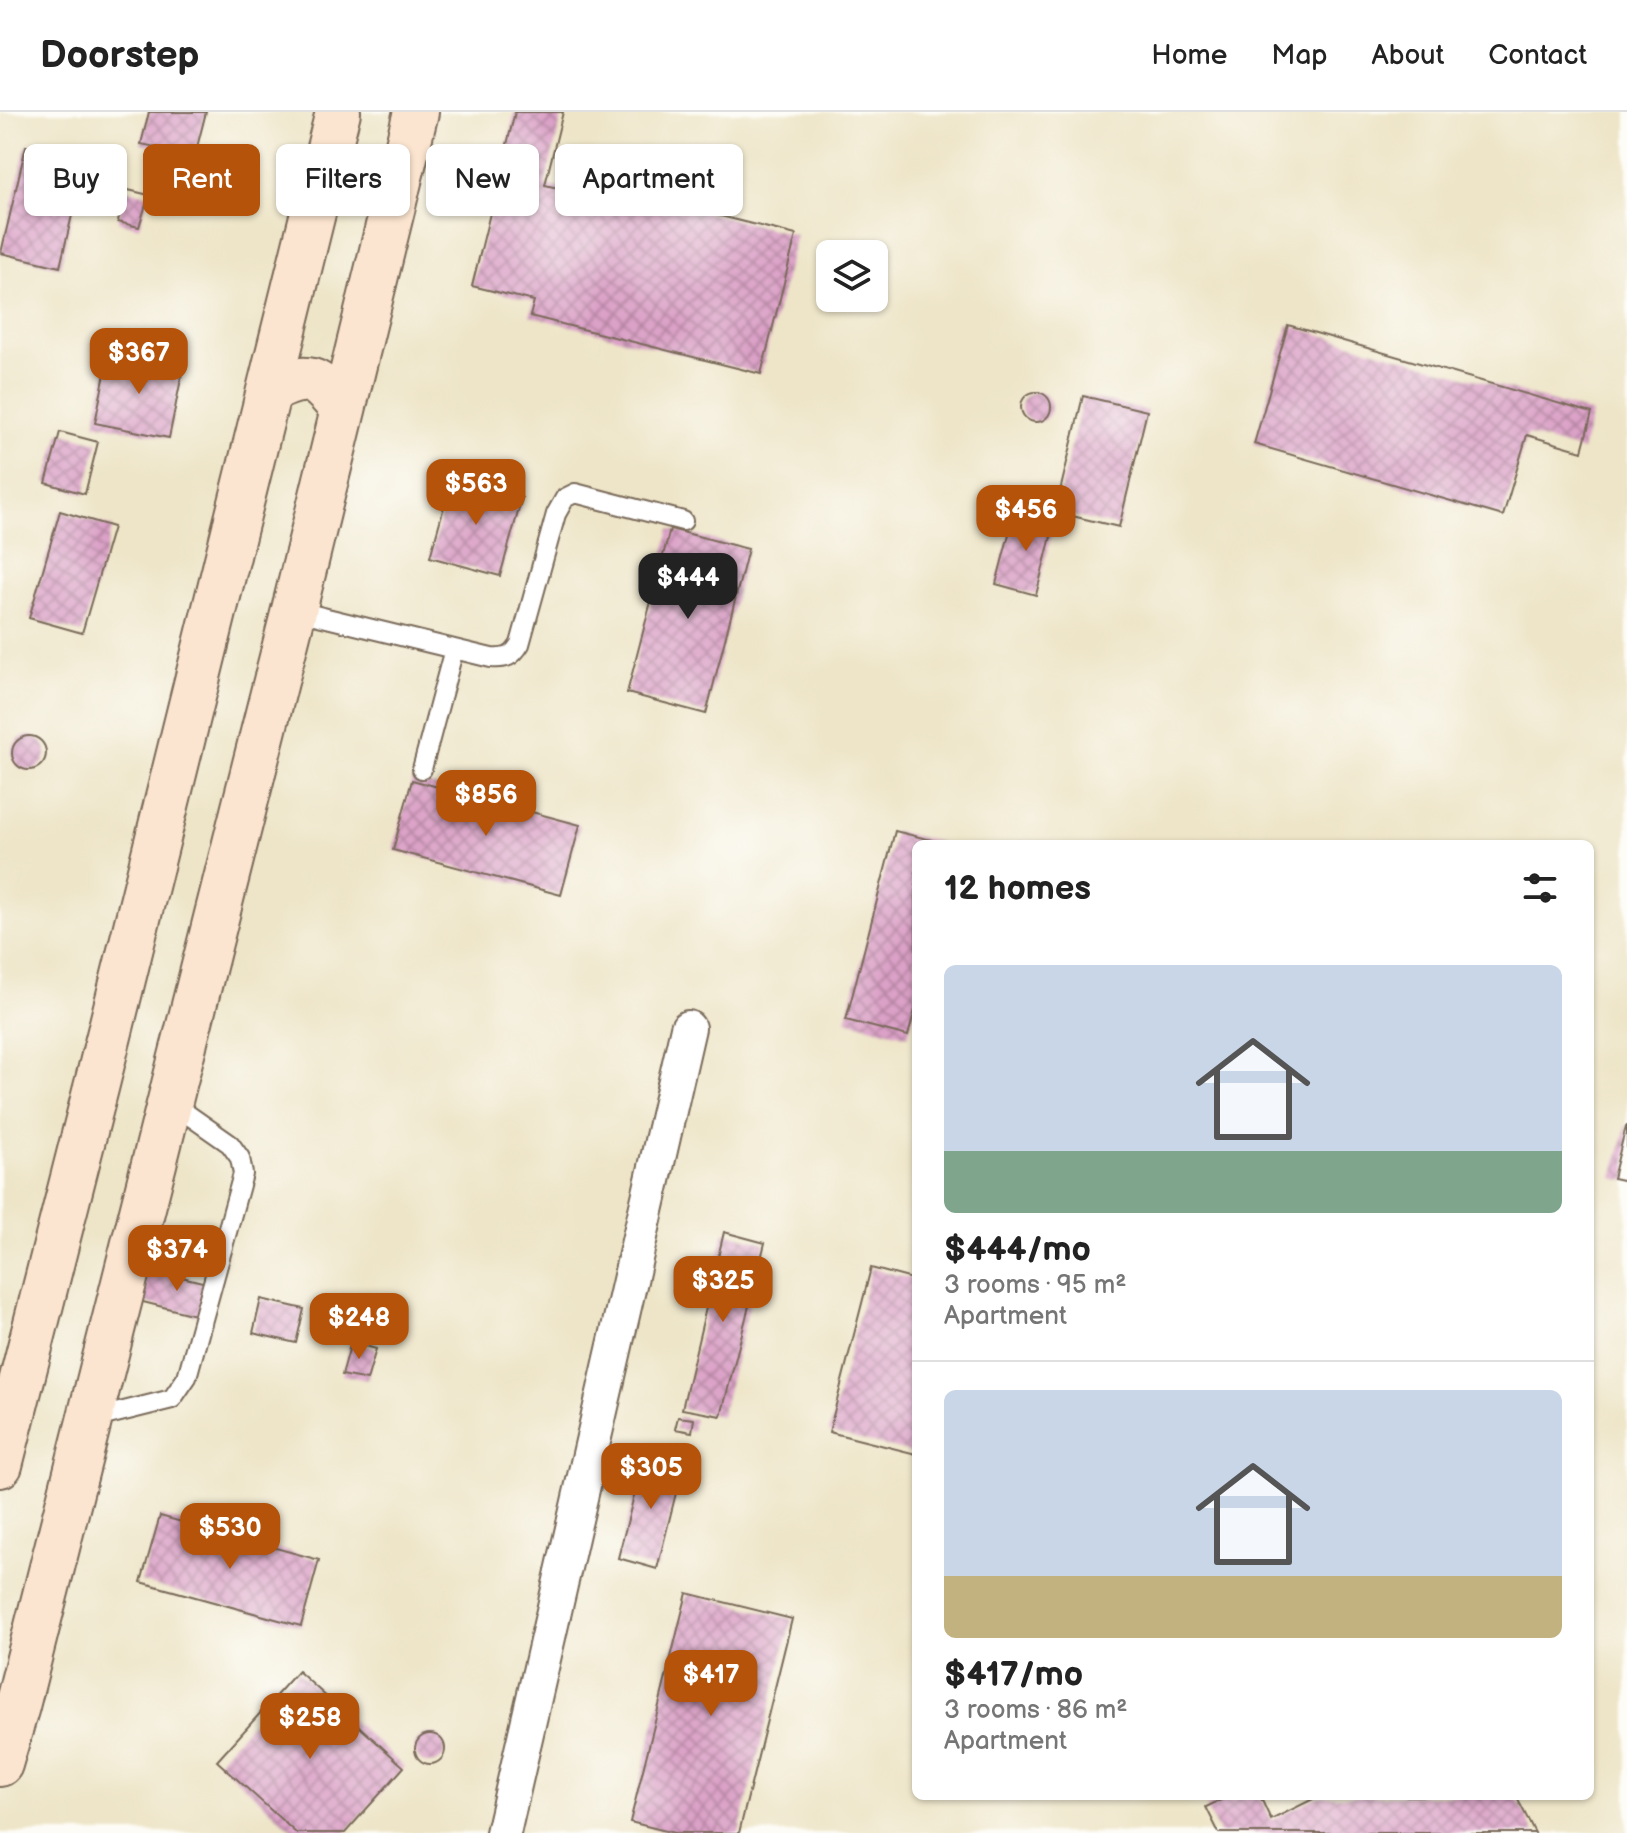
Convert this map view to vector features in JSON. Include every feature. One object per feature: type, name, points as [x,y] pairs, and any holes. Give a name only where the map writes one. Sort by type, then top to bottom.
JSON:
[{"type":"main road","points":[[0,1465],[338,112]]},
{"type":"main road","points":[[0,1764],[294,610],[416,112]]},
{"type":"main road","points":[[269,391],[307,378],[326,388],[343,410]]},
{"type":"street","points":[[503,1833],[688,1028]]},
{"type":"lane","points":[[294,610],[504,659],[514,655],[520,644],[556,514],[565,498],[575,493],[683,521]]},
{"type":"lane","points":[[422,769],[454,649]]},
{"type":"lane","points":[[89,1419],[172,1399],[181,1388],[187,1377],[243,1174],[240,1158],[230,1144],[170,1102]]},
{"type":"building","points":[[149,112],[206,112],[198,144],[141,144]]},
{"type":"building","points":[[515,112],[563,112],[545,185],[555,187],[555,216],[721,216],[796,235],[761,374],[530,316],[534,301],[472,286],[489,216],[539,216],[539,144],[507,144]]},
{"type":"building","points":[[24,155],[24,216],[72,216],[60,267],[1,253]]},
{"type":"building","points":[[127,190],[143,194],[143,214],[139,227],[118,222],[119,216],[127,216]]},
{"type":"building","points":[[1288,325],[1592,413],[1582,451],[1527,435],[1503,516],[1254,444]]},
{"type":"building","points":[[109,354],[183,369],[169,438],[95,423]]},
{"type":"building","points":[[1036,392],[1047,396],[1051,407],[1047,418],[1036,422],[1025,418],[1021,407],[1025,396]]},
{"type":"building","points":[[1083,396],[1147,411],[1119,527],[1055,512]]},
{"type":"building","points":[[60,432],[98,442],[85,494],[46,483]]},
{"type":"building","points":[[452,478],[522,498],[500,576],[430,557]]},
{"type":"building","points":[[60,511],[113,527],[82,633],[29,618]]},
{"type":"building","points":[[1015,511],[1055,521],[1036,595],[996,584]]},
{"type":"building","points":[[670,529],[748,549],[706,714],[627,693]]},
{"type":"building","points":[[29,736],[41,741],[46,753],[41,765],[29,770],[17,765],[12,753],[17,741]]},
{"type":"building","points":[[412,780],[580,825],[561,895],[393,850]]},
{"type":"building","points":[[895,831],[931,840],[912,840],[912,1021],[908,1036],[846,1020]]},
{"type":"building","points":[[1627,1126],[1627,1181],[1613,1178]]},
{"type":"building","points":[[724,1232],[765,1243],[721,1416],[682,1409]]},
{"type":"building","points":[[871,1268],[912,1279],[912,1453],[829,1432]]},
{"type":"building","points":[[148,1269],[215,1285],[207,1318],[139,1301]]},
{"type":"building","points":[[261,1299],[304,1309],[296,1343],[253,1333]]},
{"type":"building","points":[[351,1342],[376,1349],[367,1380],[342,1375]]},
{"type":"building","points":[[678,1417],[694,1419],[692,1432],[675,1429]]},
{"type":"building","points":[[645,1453],[683,1465],[657,1569],[618,1558]]},
{"type":"building","points":[[160,1516],[319,1560],[301,1626],[141,1582]]},
{"type":"building","points":[[687,1593],[792,1619],[739,1833],[674,1833],[630,1822]]},
{"type":"building","points":[[298,1671],[404,1767],[345,1833],[296,1833],[217,1761]]},
{"type":"building","points":[[430,1734],[436,1735],[444,1743],[444,1755],[436,1763],[430,1764],[424,1763],[416,1755],[415,1749],[416,1743],[424,1735]]},
{"type":"building","points":[[1221,1800],[1262,1800],[1271,1820],[1311,1800],[1518,1800],[1535,1833],[1219,1833],[1206,1807]]}]
